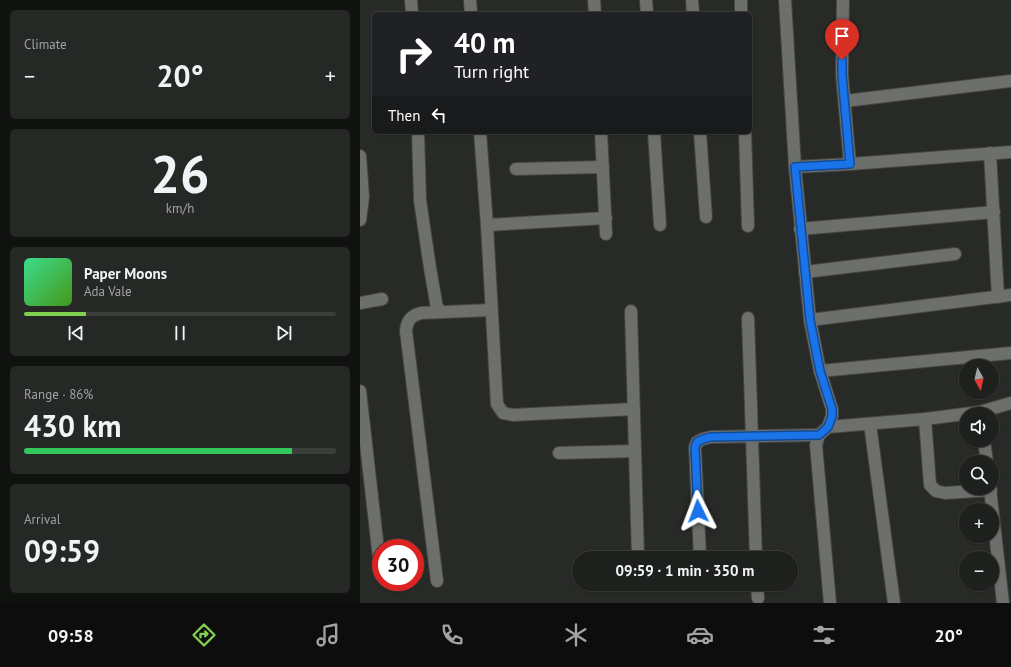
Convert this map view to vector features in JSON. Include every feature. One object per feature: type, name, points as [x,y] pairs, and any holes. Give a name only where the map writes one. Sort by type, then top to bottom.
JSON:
[{"type":"street","points":[[411,0],[412,12]]},
{"type":"street","points":[[470,0],[471,12]]},
{"type":"street","points":[[594,0],[595,12]]},
{"type":"street","points":[[646,0],[647,12]]},
{"type":"street","points":[[692,0],[693,12]]},
{"type":"street","points":[[741,0],[741,12]]},
{"type":"street","points":[[785,0],[795,167],[810,320],[820,371],[832,409],[832,416],[816,445],[830,603]]},
{"type":"street","points":[[843,0],[842,75],[850,164]]},
{"type":"street","points":[[845,101],[1011,81]]},
{"type":"street","points":[[418,134],[420,200],[437,308],[443,312]]},
{"type":"street","points":[[480,134],[487,225],[495,392],[497,404],[504,413],[513,415],[634,409]]},
{"type":"street","points":[[601,134],[606,234]]},
{"type":"street","points":[[654,134],[660,225]]},
{"type":"street","points":[[700,134],[706,217]]},
{"type":"street","points":[[745,134],[748,226]]},
{"type":"street","points":[[795,167],[1011,152]]},
{"type":"street","points":[[990,153],[998,297]]},
{"type":"street","points":[[360,156],[363,197],[360,220]]},
{"type":"street","points":[[516,169],[603,167]]},
{"type":"street","points":[[800,229],[994,212]]},
{"type":"street","points":[[487,225],[606,218]]},
{"type":"street","points":[[805,272],[956,254]]},
{"type":"street","points":[[810,320],[1011,295]]},
{"type":"street","points":[[360,303],[382,299]]},
{"type":"street","points":[[437,581],[406,331],[407,323],[413,315],[421,313],[491,310]]},
{"type":"street","points":[[631,311],[638,551]]},
{"type":"street","points":[[748,318],[756,551]]},
{"type":"street","points":[[820,371],[1011,353]]},
{"type":"street","points":[[360,391],[376,539]]},
{"type":"street","points":[[999,407],[1011,403]]},
{"type":"street","points":[[700,551],[695,447],[697,442],[711,437],[824,431],[870,424],[959,416]]},
{"type":"street","points":[[925,420],[930,485],[936,491],[945,493],[959,492]]},
{"type":"street","points":[[870,424],[894,603]]},
{"type":"street","points":[[559,453],[635,452]]},
{"type":"street","points":[[991,495],[1003,603]]},
{"type":"street","points":[[758,591],[758,598]]},
{"type":"route","points":[[698,511],[695,447],[697,442],[711,437],[819,435],[828,427],[832,416],[832,409],[820,371],[810,320],[795,167],[850,164],[842,60]]}]
